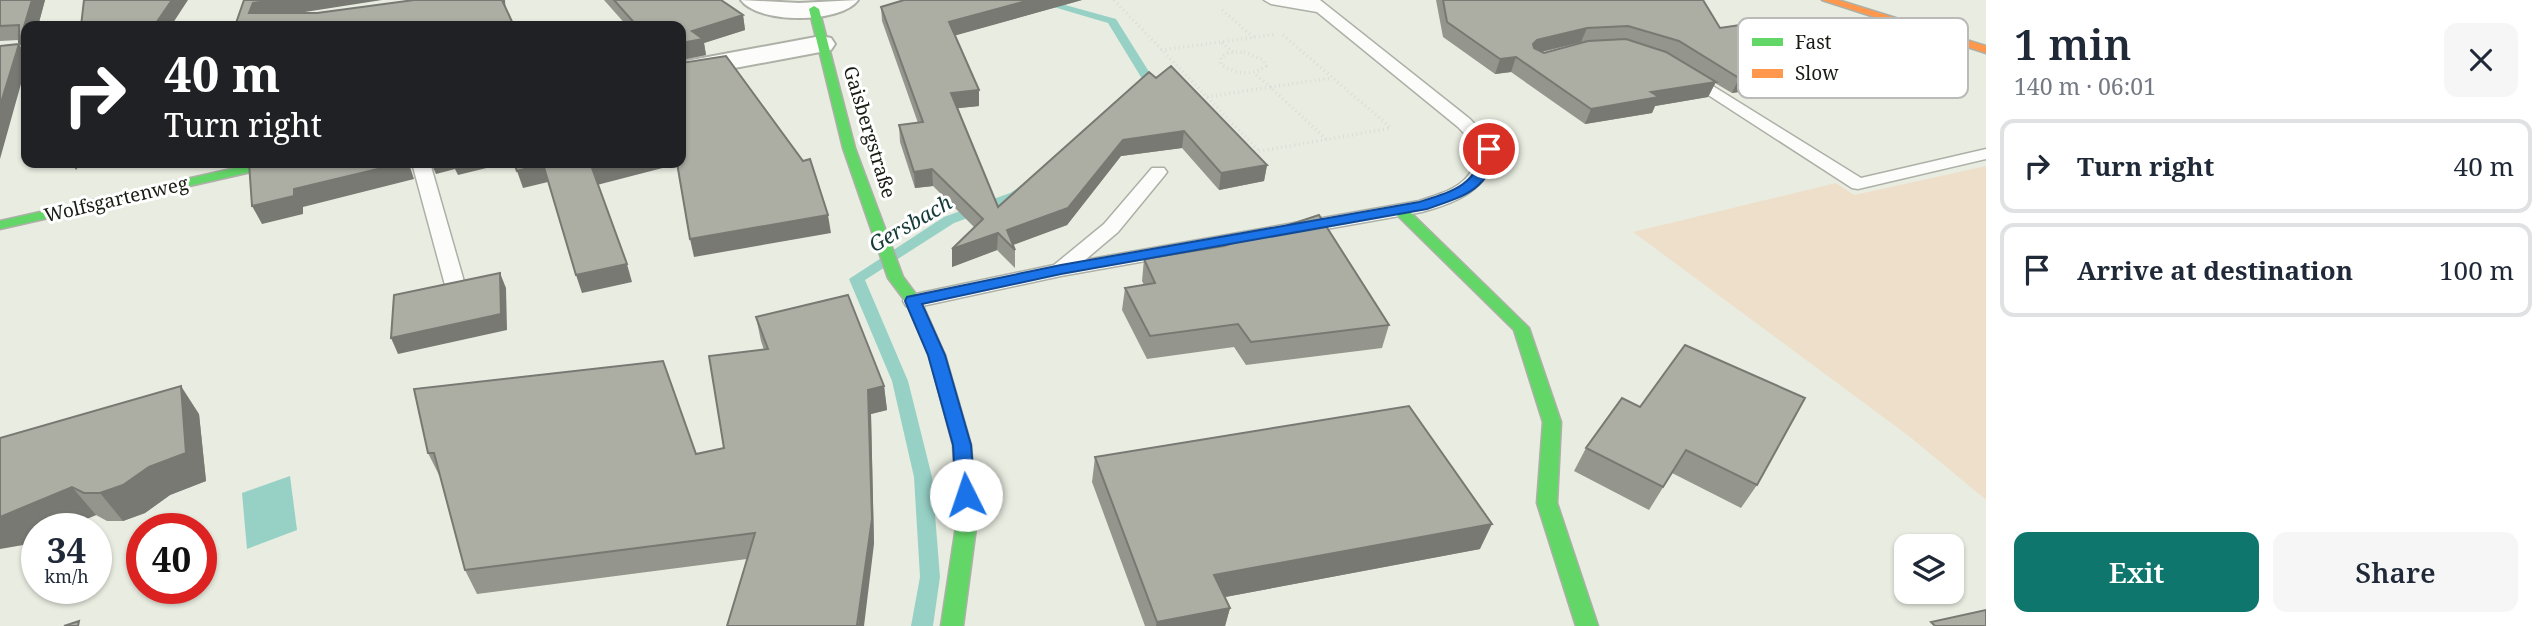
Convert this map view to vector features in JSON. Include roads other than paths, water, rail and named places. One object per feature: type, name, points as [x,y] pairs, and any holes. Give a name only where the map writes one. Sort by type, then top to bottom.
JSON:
[{"type":"street","points":[[754,0],[779,9],[814,9],[845,0]]},
{"type":"street","points":[[1827,0],[1884,18]]},
{"type":"street","name":"Gaisbergstraße","points":[[814,9],[849,148],[896,278],[913,301],[937,355],[962,445],[967,520],[952,626]]},
{"type":"street","points":[[686,69],[821,44]]},
{"type":"street","points":[[1968,44],[1986,50]]},
{"type":"street","name":"Wolfsgartenweg","points":[[0,225],[251,168]]},
{"type":"street","points":[[1399,210],[1521,328],[1552,422],[1547,503],[1587,626]]},
{"type":"lane","points":[[913,301],[1061,270],[1422,206],[1463,192],[1487,168],[1489,149],[1464,123],[1315,4],[1271,0]]},
{"type":"lane","points":[[1677,68],[1858,184],[1986,154]]},
{"type":"lane","points":[[422,168],[455,285]]},
{"type":"lane","points":[[1061,270],[1111,228],[1158,172]]},
{"type":"water","points":[[290,476],[297,530],[247,549],[242,493]]},
{"type":"waterway","name":"Gersbach","points":[[1035,0],[1112,21],[1150,83],[1142,89]]},
{"type":"waterway","name":"Gersbach","points":[[922,626],[930,577],[923,477],[900,381],[857,279],[949,220],[1015,196],[1023,189]]}]
